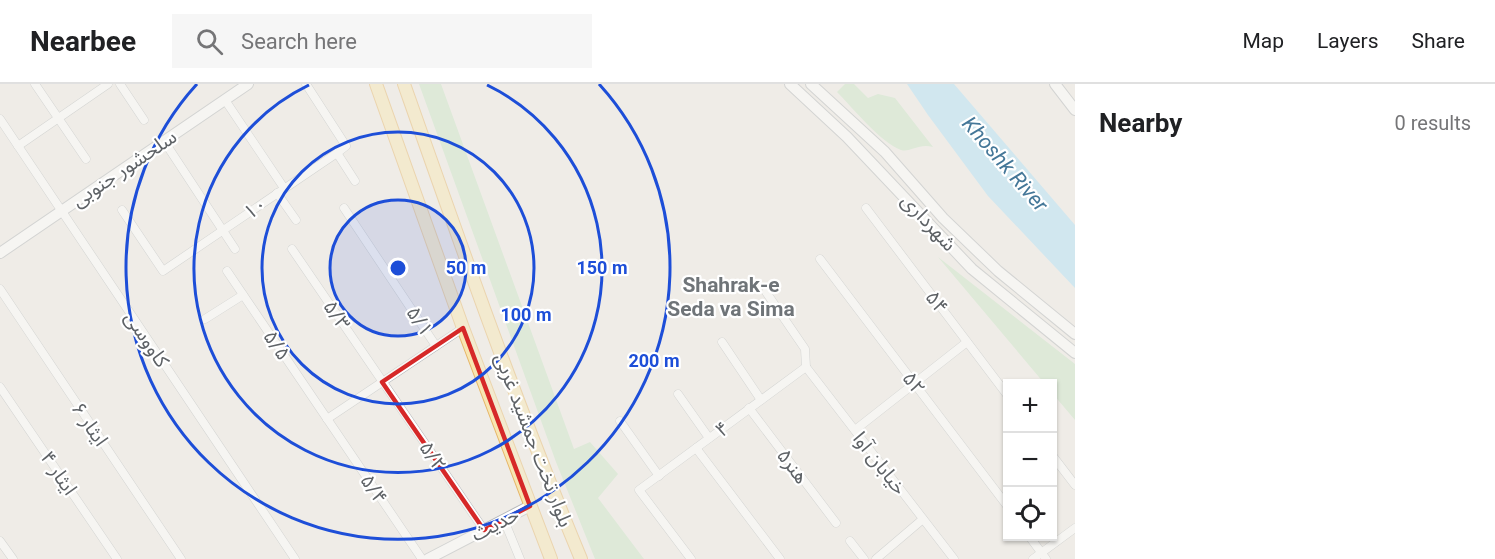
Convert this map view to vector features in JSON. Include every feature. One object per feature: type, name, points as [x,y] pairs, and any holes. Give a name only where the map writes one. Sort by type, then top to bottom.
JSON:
[{"type":"main road","name":"بلوار تخت جمشید غربی","points":[[376,84],[463,328],[551,559]]},
{"type":"main road","name":"بلوار تخت جمشید غربی","points":[[404,84],[489,323],[581,559]]},
{"type":"street","points":[[35,84],[86,159]]},
{"type":"street","points":[[18,146],[108,84]]},
{"type":"street","points":[[120,84],[144,120]]},
{"type":"street","name":"سلحشور جنوبی","points":[[0,253],[248,84]]},
{"type":"street","name":"۱۰","points":[[122,210],[163,271],[337,153],[346,146],[306,84]]},
{"type":"street","name":"شهرداری","points":[[790,84],[848,137],[972,269],[1075,353]]},
{"type":"street","name":"شهرداری","points":[[812,84],[885,152],[943,218],[998,271],[1075,334]]},
{"type":"street","points":[[1055,84],[1075,110]]},
{"type":"street","points":[[225,100],[281,191],[296,220]]},
{"type":"street","name":"کاووسی","points":[[0,119],[295,559]]},
{"type":"street","points":[[164,141],[235,249]]},
{"type":"street","points":[[337,153],[355,181]]},
{"type":"street","name":"۵/۱","points":[[344,208],[436,346]]},
{"type":"street","name":"۵۴","points":[[866,208],[1003,390]]},
{"type":"street","name":"۵/۳","points":[[292,249],[382,382]]},
{"type":"street","name":"۵۲","points":[[820,259],[1003,500]]},
{"type":"street","name":"۵/۵","points":[[227,271],[327,419]]},
{"type":"street","name":"ایثار ۶","points":[[0,289],[181,559]]},
{"type":"street","points":[[766,292],[805,349],[806,367]]},
{"type":"street","points":[[205,319],[243,295]]},
{"type":"street","points":[[327,419],[463,328]]},
{"type":"street","points":[[722,342],[761,400]]},
{"type":"street","points":[[855,430],[966,342]]},
{"type":"street","name":"۴","points":[[691,559],[639,490],[806,367]]},
{"type":"street","name":"خیابان آوا","points":[[806,367],[954,559]]},
{"type":"street","name":"۵/۲","points":[[382,382],[484,530]]},
{"type":"street","name":"ایثار ۴","points":[[0,387],[117,559]]},
{"type":"street","points":[[678,394],[709,438]]},
{"type":"street","name":"هنر۵","points":[[750,408],[837,523]]},
{"type":"street","name":"۵/۴","points":[[327,419],[422,559]]},
{"type":"street","points":[[620,421],[659,476]]},
{"type":"street","points":[[696,448],[780,559]]},
{"type":"street","points":[[1057,460],[1075,485]]},
{"type":"street","name":"حدیث","points":[[428,559],[440,556],[530,506]]},
{"type":"street","points":[[876,559],[923,519]]},
{"type":"street","points":[[504,520],[520,559]]},
{"type":"street","points":[[1033,559],[1044,556],[1075,528]]},
{"type":"street","points":[[0,541],[13,559]]},
{"type":"street","points":[[850,541],[864,559]]},
{"type":"street","points":[[1032,541],[1044,556]]},
{"type":"highlighted area","points":[[463,328],[530,506],[484,530],[382,382]]},
{"type":"green space","points":[[419,84],[441,84],[574,449],[590,442],[618,474],[598,498],[644,559],[595,559],[556,462]]},
{"type":"green space","points":[[845,84],[854,84],[868,98],[878,94],[895,98],[933,147],[923,146],[904,151],[893,146],[867,124],[837,92]]},
{"type":"green space","points":[[938,257],[1075,364],[1075,420],[1057,399],[1057,379],[1041,379]]},
{"type":"water","name":"Khoshk River","points":[[907,84],[954,84],[1075,225],[1075,288],[988,196]]},
{"type":"district","name":"Shahrak-e Seda va Sima","points":[[731,297]]}]
